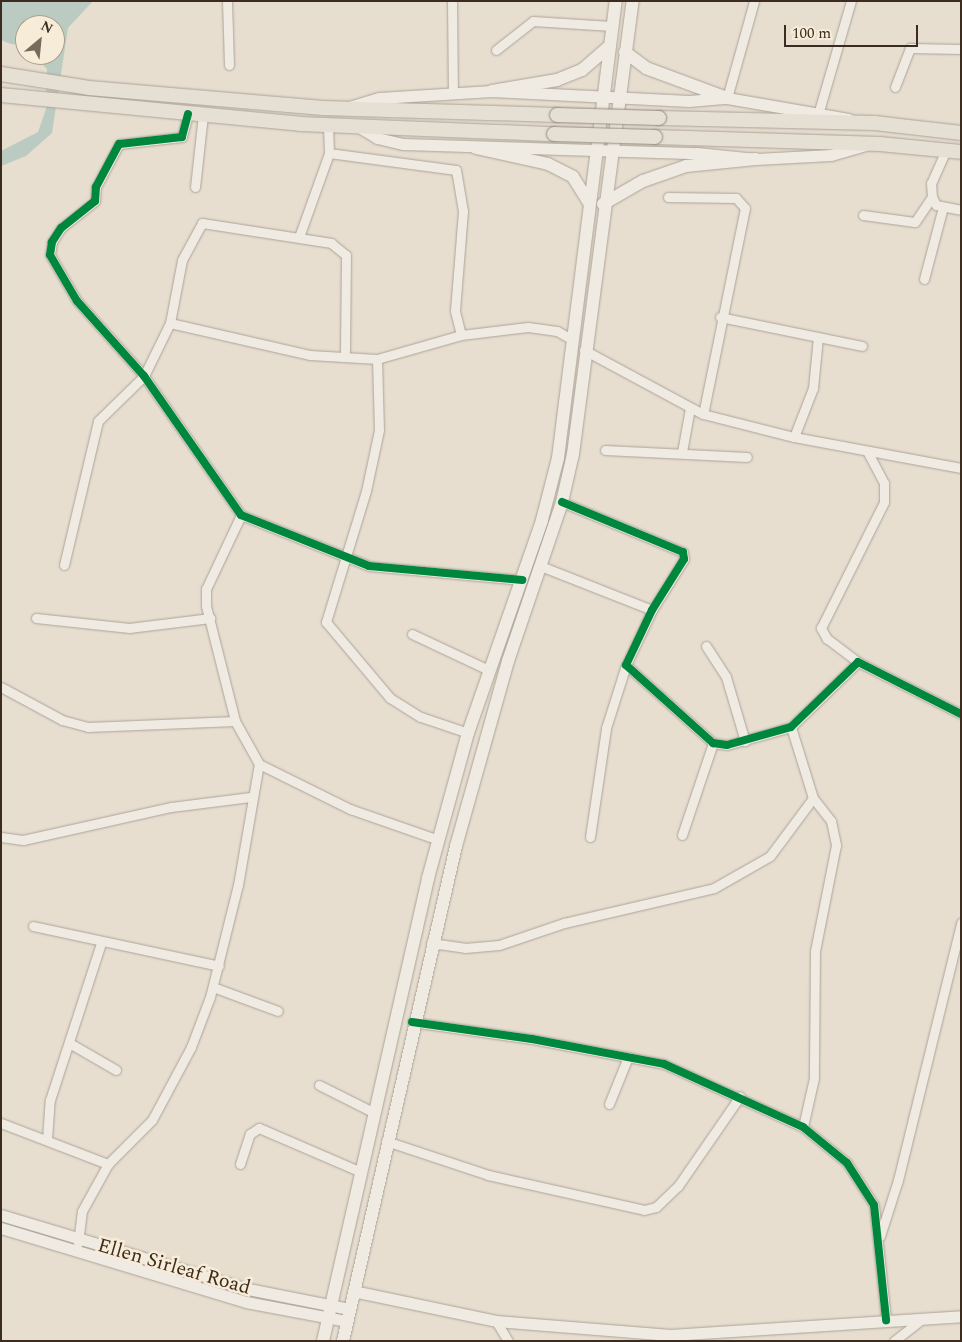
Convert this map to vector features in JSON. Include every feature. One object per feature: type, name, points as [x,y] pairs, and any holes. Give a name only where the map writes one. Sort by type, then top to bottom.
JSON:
[{"type":"main road","points":[[323,1341],[359,1171],[431,866],[468,733],[522,580],[558,458],[607,48],[616,1]]},
{"type":"main road","points":[[344,1341],[353,1291],[412,1022],[449,871],[508,661],[542,567],[562,502],[580,406],[584,350],[603,204],[633,1]]},
{"type":"main road","points":[[492,91],[557,80],[582,70],[607,48]]},
{"type":"main road","points":[[625,52],[646,68],[727,98]]},
{"type":"main road","points":[[1,74],[89,88],[344,109],[860,122],[961,133]]},
{"type":"main road","points":[[1,95],[86,106],[359,127],[870,144],[961,152]]},
{"type":"main road","points":[[476,148],[548,164],[573,177],[589,203]]},
{"type":"main road","points":[[603,204],[643,181],[686,166],[756,159]]},
{"type":"main road","points":[[431,866],[449,871]]},
{"type":"main road","points":[[408,957],[426,962]]},
{"type":"main road","points":[[372,1116],[390,1122]]},
{"type":"street","points":[[227,1],[229,65]]},
{"type":"street","points":[[452,1],[453,94]]},
{"type":"street","points":[[727,98],[754,1]]},
{"type":"street","points":[[819,111],[850,1]]},
{"type":"street","points":[[496,50],[533,21],[611,26]]},
{"type":"street","points":[[895,86],[910,48],[961,49]]},
{"type":"street","points":[[344,109],[379,98],[492,91],[602,94],[689,101],[727,98],[819,111],[860,122]]},
{"type":"street","points":[[188,114],[182,137],[119,144],[103,172],[95,201],[52,242],[50,255],[69,289],[120,354],[144,376],[241,515],[346,559],[369,566],[522,580]]},
{"type":"street","points":[[195,187],[203,115]]},
{"type":"street","points":[[299,237],[328,153],[328,125]]},
{"type":"street","points":[[359,127],[377,138],[404,144],[476,148],[595,150],[756,159],[831,155],[870,144]]},
{"type":"street","points":[[863,215],[915,222],[932,198],[931,183],[946,150]]},
{"type":"street","points":[[328,153],[456,170],[463,211],[455,311],[461,335]]},
{"type":"street","points":[[668,197],[736,198],[745,208],[720,317],[703,414]]},
{"type":"street","points":[[932,198],[943,207],[961,210]]},
{"type":"street","points":[[924,279],[943,207]]},
{"type":"street","points":[[64,565],[98,421],[144,376],[170,323],[182,260],[202,223],[331,242],[346,255],[345,357]]},
{"type":"street","points":[[720,317],[862,346]]},
{"type":"street","points":[[170,323],[310,355],[377,359],[461,335],[528,327],[557,331],[573,340]]},
{"type":"street","points":[[794,438],[813,388],[818,337]]},
{"type":"street","points":[[584,350],[703,414],[794,438],[868,453],[961,468]]},
{"type":"street","points":[[377,359],[380,430],[346,559],[326,622],[331,632],[398,703],[468,733]]},
{"type":"street","points":[[682,452],[690,408]]},
{"type":"street","points":[[604,450],[682,452],[747,457]]},
{"type":"street","points":[[868,453],[884,483],[884,502],[821,628],[827,639],[858,662],[961,714]]},
{"type":"street","points":[[562,502],[683,552],[684,559],[652,610],[626,665],[606,728],[590,837]]},
{"type":"street","points":[[241,515],[206,589],[210,618],[235,721],[259,764],[350,809],[439,840]]},
{"type":"street","points":[[542,567],[652,610]]},
{"type":"street","points":[[36,618],[129,628],[210,618]]},
{"type":"street","points":[[412,634],[489,670]]},
{"type":"street","points":[[706,646],[726,677],[745,741]]},
{"type":"street","points":[[626,665],[713,742],[745,741],[791,727],[858,662]]},
{"type":"street","points":[[1,687],[62,720],[88,727],[235,721]]},
{"type":"street","points":[[791,727],[814,798],[831,822],[836,845],[814,951],[814,1078],[804,1128]]},
{"type":"street","points":[[682,835],[713,742]]},
{"type":"street","points":[[77,1253],[82,1211],[108,1164],[152,1120],[191,1047],[219,966],[238,885],[250,797],[259,764]]},
{"type":"street","points":[[1,836],[24,840],[163,809],[250,797]]},
{"type":"street","points":[[431,943],[465,948],[499,944],[564,923],[714,888],[770,856],[814,798]]},
{"type":"street","points":[[880,1236],[898,1180],[961,923]]},
{"type":"street","points":[[32,926],[101,943],[219,966]]},
{"type":"street","points":[[48,1139],[50,1100],[71,1044],[101,943]]},
{"type":"street","points":[[213,986],[278,1011]]},
{"type":"street","points":[[412,1022],[628,1057],[677,1068],[740,1096],[804,1128],[836,1153],[868,1192],[880,1236],[886,1320]]},
{"type":"street","points":[[71,1044],[116,1070]]},
{"type":"street","points":[[609,1104],[628,1057]]},
{"type":"street","points":[[319,1085],[372,1116]]},
{"type":"street","points":[[386,1141],[488,1174],[644,1210],[656,1207],[678,1186],[740,1096]]},
{"type":"street","points":[[1,1123],[48,1139],[108,1164]]},
{"type":"street","points":[[240,1164],[250,1134],[259,1128],[359,1171]]},
{"type":"street","name":"Ellen Sirleaf Road","points":[[1,1215],[79,1240],[328,1312]]},
{"type":"street","name":"Ellen Sirleaf Road","points":[[1,1228],[77,1253],[246,1302],[348,1315]]},
{"type":"street","points":[[353,1291],[496,1321],[622,1332],[718,1335],[886,1320],[921,1320],[961,1316]]},
{"type":"street","points":[[894,1341],[921,1320]]},
{"type":"street","points":[[496,1321],[508,1341]]},
{"type":"shaded area","points":[[1,1],[93,1],[68,28],[65,48],[65,15],[15,15],[15,45],[1,40]]},
{"type":"shaded area","points":[[43,65],[62,65],[52,133],[26,156],[1,166],[1,151],[38,132],[46,109],[47,69]]},
{"type":"cycle path","points":[[188,114],[182,137],[119,144],[96,187],[95,201],[61,228],[52,242],[50,255],[77,301],[144,376],[241,515],[369,566],[522,580]]},
{"type":"cycle path","points":[[562,502],[683,552],[684,559],[652,610],[626,665],[713,743],[727,745],[791,727],[858,662],[961,714]]},
{"type":"cycle path","points":[[412,1022],[532,1039],[664,1064],[803,1127],[847,1163],[874,1205],[886,1320]]}]
